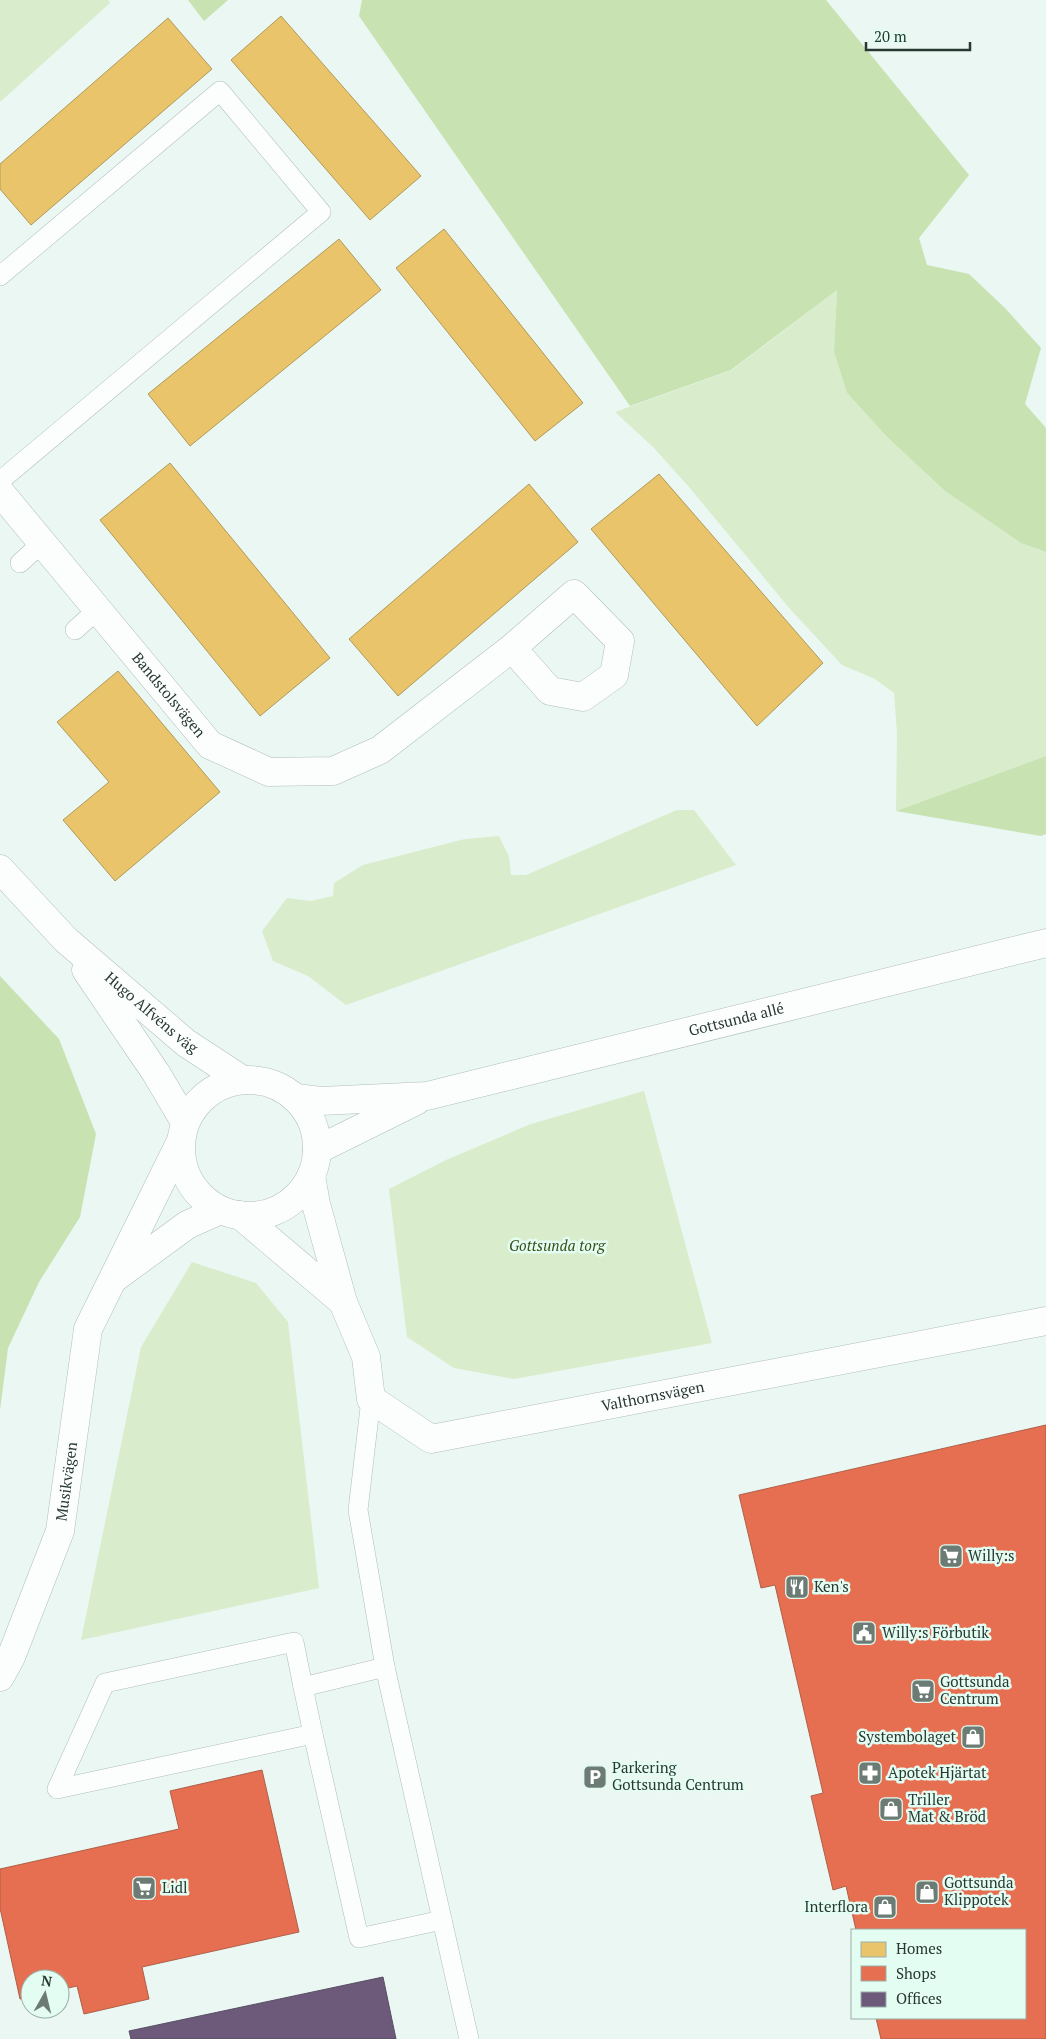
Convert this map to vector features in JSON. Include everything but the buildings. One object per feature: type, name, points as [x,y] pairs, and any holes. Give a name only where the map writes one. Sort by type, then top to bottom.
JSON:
[{"type":"street","name":"Bandstolsvägen","points":[[0,492],[210,745],[269,772],[333,771],[380,750],[512,648]]},
{"type":"street","name":"Hugo Alfvéns väg","points":[[0,869],[66,940],[186,1043],[241,1079]]},
{"type":"street","name":"Hugo Alfvéns väg","points":[[66,940],[156,1073],[183,1132]]},
{"type":"street","name":"Gottsunda allé","points":[[296,1098],[321,1101],[427,1096],[1046,943]]},
{"type":"street","points":[[230,1212],[259,1215],[278,1209],[295,1198],[311,1176],[317,1150],[313,1123],[296,1098],[271,1082],[241,1079],[213,1089],[196,1103],[183,1132],[182,1164],[191,1184],[204,1199],[230,1212],[343,1302]]},
{"type":"street","name":"Gottsunda allé","points":[[317,1150],[427,1096]]},
{"type":"street","name":"Musikvägen","points":[[0,1678],[11,1657],[60,1531],[88,1329],[183,1132]]},
{"type":"street","points":[[311,1176],[316,1204],[343,1302],[366,1357],[371,1399]]},
{"type":"street","name":"Musikvägen","points":[[110,1281],[187,1224],[230,1212]]},
{"type":"street","name":"Valthornsvägen","points":[[371,1399],[431,1439],[1046,1321]]},
{"type":"lane","points":[[0,276],[220,92],[321,212],[0,481]]},
{"type":"lane","points":[[20,563],[42,543]]},
{"type":"lane","points":[[75,630],[97,610]]},
{"type":"lane","points":[[371,1399],[358,1510],[385,1667],[469,2039]]},
{"type":"lane","points":[[313,1734],[57,1789],[105,1683],[294,1642],[359,1938],[442,1920]]},
{"type":"lane","points":[[304,1687],[385,1667]]},
{"type":"green space","points":[[0,0],[108,0],[110,3],[0,102]]},
{"type":"green space","points":[[188,0],[228,0],[204,21]]},
{"type":"green space","points":[[362,0],[826,0],[969,175],[919,238],[927,265],[969,274],[1005,308],[1041,348],[1025,404],[1046,428],[1046,552],[1021,543],[945,491],[887,437],[847,393],[834,352],[837,290],[731,370],[630,406],[359,16]]},
{"type":"green space","points":[[837,290],[834,352],[847,393],[887,437],[945,491],[1021,543],[1046,552],[1046,756],[896,811],[897,733],[894,693],[875,679],[842,665],[790,609],[689,487],[653,447],[615,412],[732,370]]},
{"type":"green space","points":[[1046,756],[1046,834],[1041,836],[896,811]]},
{"type":"green space","points":[[677,810],[694,810],[736,865],[346,1005],[308,976],[273,961],[262,931],[287,898],[311,901],[333,896],[334,883],[363,865],[465,839],[499,836],[509,857],[511,875],[526,875]]},
{"type":"green space","points":[[0,976],[59,1039],[96,1134],[80,1217],[39,1282],[8,1348],[0,1410]]},
{"type":"green space","name":"Gottsunda torg","points":[[644,1091],[712,1343],[514,1379],[454,1368],[407,1337],[389,1189],[446,1160],[531,1124]]},
{"type":"green space","points":[[192,1262],[256,1283],[288,1322],[319,1588],[81,1640],[141,1347]]},
{"type":"place","name":"Willy:s","points":[[951,1556]]},
{"type":"place","name":"Ken's","points":[[797,1587]]},
{"type":"place","name":"Willy:s Förbutik","points":[[864,1633]]},
{"type":"place","name":"Gottsunda Centrum","points":[[923,1691]]},
{"type":"place","name":"Systembolaget","points":[[973,1737]]},
{"type":"place","name":"Apotek Hjärtat","points":[[870,1773]]},
{"type":"place","name":"Parkering Gottsunda Centrum","points":[[595,1777]]},
{"type":"place","name":"Triller Mat & Bröd","points":[[891,1809]]},
{"type":"place","name":"Lidl","points":[[144,1888]]},
{"type":"place","name":"Gottsunda Klippotek","points":[[927,1892]]},
{"type":"place","name":"Interflora","points":[[885,1907]]}]
